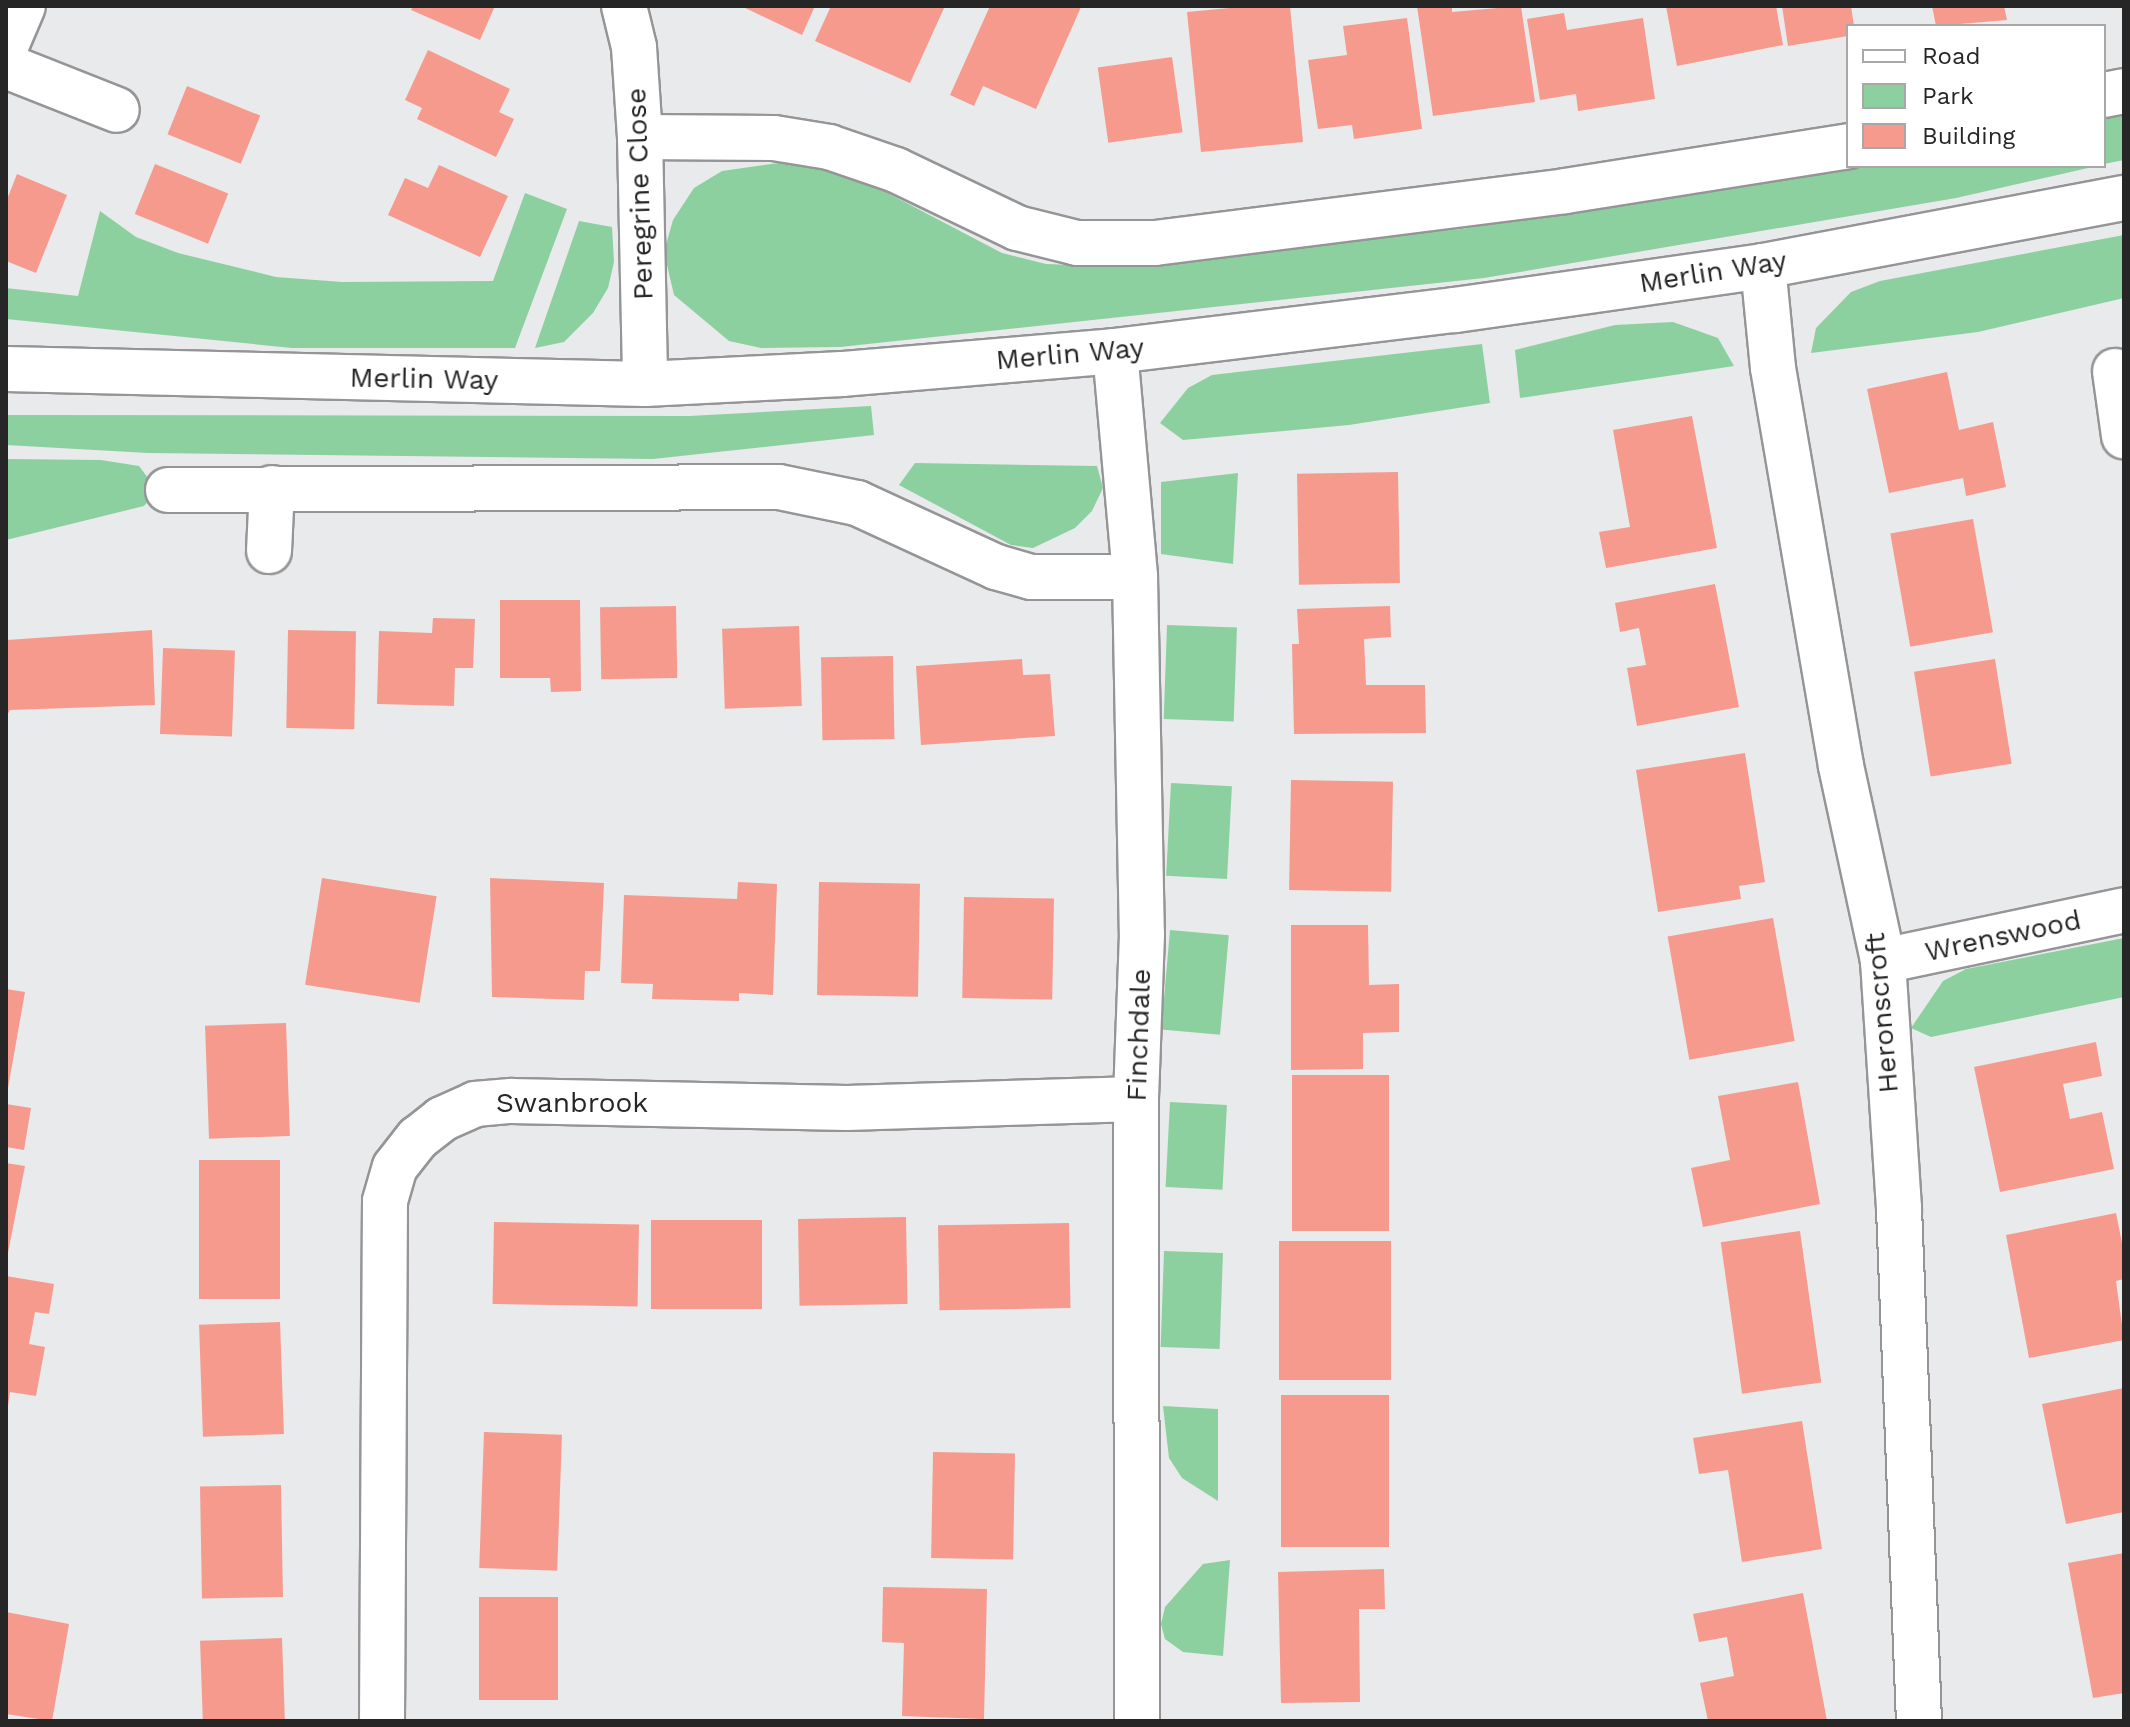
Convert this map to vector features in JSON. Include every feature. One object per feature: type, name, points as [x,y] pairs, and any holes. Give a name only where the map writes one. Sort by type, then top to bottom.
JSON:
[{"type":"street","points":[[6,46],[23,6]]},
{"type":"street","name":"Peregrine Close","points":[[624,6],[634,47],[640,137],[645,384]]},
{"type":"street","points":[[6,66],[117,110]]},
{"type":"street","points":[[640,137],[774,138],[829,147],[896,170],[1017,228],[1077,243],[1155,243],[1565,191],[1846,146]]},
{"type":"street","name":"Merlin Way","points":[[6,369],[645,384],[842,374],[1115,351],[1763,266],[2124,198]]},
{"type":"street","name":"Heronscroft","points":[[1763,266],[1773,368],[1841,766],[1883,961],[1899,1208],[1919,1721]]},
{"type":"street","name":"Finchdale","points":[[1115,351],[1135,577],[1142,934],[1136,1099],[1137,1721]]},
{"type":"street","points":[[2115,371],[2123,423]]},
{"type":"street","points":[[168,490],[779,487],[857,503],[996,567],[1031,577],[1135,577]]},
{"type":"street","points":[[269,551],[272,488]]},
{"type":"street","name":"Wrenswood","points":[[1883,961],[2124,910]]},
{"type":"street","name":"Swanbrook","points":[[382,1721],[385,1201],[395,1167],[418,1138],[442,1119],[475,1104],[511,1101],[847,1108],[1136,1099]]},
{"type":"green space","points":[[2124,113],[2124,160],[2106,164],[2106,117]]},
{"type":"green space","points":[[793,161],[876,187],[1002,253],[1046,264],[1101,266],[1461,229],[1852,168],[2088,168],[1956,198],[1484,278],[840,347],[761,348],[729,341],[674,295],[664,252],[673,220],[694,188],[722,171]]},
{"type":"green space","points":[[525,193],[567,209],[515,348],[292,348],[6,319],[6,288],[78,296],[100,211],[136,237],[178,253],[276,277],[342,282],[493,281]]},
{"type":"green space","points":[[579,221],[612,227],[614,262],[608,288],[593,313],[564,342],[535,348]]},
{"type":"green space","points":[[2124,235],[2124,298],[1978,332],[1811,353],[1816,328],[1851,292],[1880,281]]},
{"type":"green space","points":[[1673,322],[1718,338],[1734,366],[1520,398],[1515,350],[1615,325]]},
{"type":"green space","points":[[1482,344],[1490,403],[1349,425],[1183,440],[1160,423],[1188,388],[1212,375]]},
{"type":"green space","points":[[871,406],[874,435],[653,459],[148,453],[6,445],[6,415],[689,416]]},
{"type":"green space","points":[[6,459],[101,460],[139,466],[157,490],[144,506],[6,540]]},
{"type":"green space","points":[[915,463],[1097,466],[1103,488],[1092,511],[1075,528],[1033,548],[1011,545],[899,485]]},
{"type":"green space","points":[[1238,473],[1233,564],[1161,554],[1161,482]]},
{"type":"green space","points":[[1167,625],[1237,627],[1234,721],[1164,719]]},
{"type":"green space","points":[[1171,783],[1232,786],[1227,879],[1166,876]]},
{"type":"green space","points":[[1170,930],[1229,935],[1220,1035],[1161,1030]]},
{"type":"green space","points":[[2124,938],[2124,997],[1931,1037],[1911,1028],[1943,981],[1966,969]]},
{"type":"green space","points":[[1170,1102],[1227,1105],[1222,1190],[1166,1187]]},
{"type":"green space","points":[[1164,1251],[1223,1253],[1220,1349],[1161,1347]]},
{"type":"green space","points":[[1163,1406],[1218,1409],[1218,1501],[1182,1478],[1169,1458]]},
{"type":"green space","points":[[1230,1560],[1223,1656],[1183,1652],[1165,1639],[1161,1624],[1165,1607],[1203,1564]]},
{"type":"building","points":[[413,6],[495,6],[480,40],[411,10]]},
{"type":"building","points":[[741,6],[815,6],[802,35]]},
{"type":"building","points":[[831,6],[945,6],[910,83],[815,41]]},
{"type":"building","points":[[990,6],[1081,7],[1036,109],[983,86],[974,106],[950,95]]},
{"type":"building","points":[[1290,6],[1303,142],[1201,152],[1187,12]]},
{"type":"building","points":[[1417,6],[1452,6],[1452,12],[1521,6],[1535,102],[1433,116]]},
{"type":"building","points":[[1666,6],[1776,6],[1783,45],[1677,66]]},
{"type":"building","points":[[1782,6],[1851,6],[1854,24],[1846,24],[1846,36],[1788,46]]},
{"type":"building","points":[[1932,6],[2004,6],[2007,20],[1960,24],[1936,24]]},
{"type":"building","points":[[1564,13],[1567,30],[1643,18],[1655,99],[1578,111],[1576,94],[1540,100],[1527,19]]},
{"type":"building","points":[[1407,18],[1422,129],[1354,139],[1352,125],[1318,129],[1308,60],[1347,55],[1343,26]]},
{"type":"building","points":[[428,50],[510,89],[499,112],[514,119],[496,157],[417,119],[422,108],[405,100]]},
{"type":"building","points":[[1172,57],[1183,132],[1108,143],[1098,67]]},
{"type":"building","points":[[187,86],[260,116],[241,164],[168,134]]},
{"type":"building","points":[[155,164],[228,194],[208,244],[135,214]]},
{"type":"building","points":[[439,165],[508,196],[480,257],[388,215],[405,178],[428,188]]},
{"type":"building","points":[[17,174],[67,195],[36,273],[6,261],[6,202]]},
{"type":"building","points":[[1947,372],[1959,430],[1993,422],[2006,487],[1966,496],[1963,478],[1889,493],[1867,389]]},
{"type":"building","points":[[1692,416],[1717,548],[1606,568],[1599,532],[1630,527],[1613,430]]},
{"type":"building","points":[[1398,472],[1400,583],[1299,585],[1297,474]]},
{"type":"building","points":[[1973,519],[1993,632],[1910,647],[1890,534]]},
{"type":"building","points":[[1715,584],[1739,707],[1637,726],[1627,668],[1646,665],[1639,628],[1620,632],[1615,603]]},
{"type":"building","points":[[500,600],[580,600],[581,691],[551,692],[550,678],[500,678]]},
{"type":"building","points":[[676,606],[677,678],[601,679],[600,607]]},
{"type":"building","points":[[1390,606],[1391,637],[1364,639],[1366,685],[1425,685],[1426,733],[1294,734],[1292,644],[1299,644],[1297,609]]},
{"type":"building","points":[[433,618],[475,619],[473,668],[455,668],[454,706],[377,704],[379,631],[432,633]]},
{"type":"building","points":[[799,626],[802,706],[725,709],[722,629]]},
{"type":"building","points":[[152,630],[155,705],[10,710],[6,717],[7,640]]},
{"type":"building","points":[[288,630],[356,631],[354,729],[286,728]]},
{"type":"building","points":[[163,648],[235,651],[232,736],[160,734]]},
{"type":"building","points":[[893,656],[894,739],[822,740],[821,657]]},
{"type":"building","points":[[1022,659],[1023,675],[1050,674],[1055,736],[921,745],[916,666]]},
{"type":"building","points":[[1995,659],[2012,764],[1931,777],[1914,672]]},
{"type":"building","points":[[1745,753],[1765,882],[1739,886],[1741,899],[1658,912],[1636,770]]},
{"type":"building","points":[[1291,780],[1393,782],[1391,892],[1289,890]]},
{"type":"building","points":[[322,878],[437,896],[420,1003],[305,985]]},
{"type":"building","points":[[490,878],[604,883],[600,971],[585,971],[584,1000],[492,997]]},
{"type":"building","points":[[738,882],[777,884],[773,995],[739,993],[739,1001],[652,999],[653,984],[621,983],[624,895],[737,899]]},
{"type":"building","points":[[819,882],[920,884],[918,997],[817,995]]},
{"type":"building","points":[[964,897],[1054,899],[1052,1000],[962,998]]},
{"type":"building","points":[[1773,918],[1795,1041],[1689,1060],[1668,937]]},
{"type":"building","points":[[1291,925],[1368,925],[1369,985],[1399,984],[1399,1032],[1363,1033],[1363,1069],[1291,1070]]},
{"type":"building","points":[[6,989],[25,992],[8,1088],[6,1088]]},
{"type":"building","points":[[286,1023],[290,1136],[209,1139],[205,1026]]},
{"type":"building","points":[[2096,1042],[2102,1076],[2063,1084],[2070,1119],[2102,1112],[2114,1169],[2000,1192],[1974,1067]]},
{"type":"building","points":[[1292,1075],[1389,1075],[1389,1231],[1292,1231]]},
{"type":"building","points":[[1798,1082],[1820,1204],[1703,1227],[1691,1168],[1730,1160],[1718,1096]]},
{"type":"building","points":[[6,1104],[31,1108],[24,1150],[6,1147]]},
{"type":"building","points":[[199,1160],[280,1160],[280,1299],[199,1299]]},
{"type":"building","points":[[6,1163],[25,1166],[7,1258],[6,1258]]},
{"type":"building","points":[[2116,1213],[2124,1253],[2124,1279],[2116,1281],[2124,1340],[2029,1358],[2006,1235]]},
{"type":"building","points":[[906,1217],[908,1304],[800,1306],[798,1219]]},
{"type":"building","points":[[651,1220],[762,1220],[762,1309],[651,1309]]},
{"type":"building","points":[[494,1222],[639,1225],[638,1307],[493,1304]]},
{"type":"building","points":[[1069,1223],[1070,1308],[940,1310],[938,1225]]},
{"type":"building","points":[[1800,1231],[1821,1383],[1742,1394],[1721,1242]]},
{"type":"building","points":[[1279,1241],[1391,1241],[1391,1380],[1279,1380]]},
{"type":"building","points":[[6,1276],[54,1284],[49,1314],[35,1312],[29,1344],[45,1347],[36,1396],[10,1392],[8,1406]]},
{"type":"building","points":[[280,1322],[284,1434],[203,1437],[199,1325]]},
{"type":"building","points":[[2124,1388],[2124,1512],[2066,1524],[2042,1404]]},
{"type":"building","points":[[1281,1395],[1389,1395],[1389,1547],[1281,1547]]},
{"type":"building","points":[[1802,1421],[1822,1549],[1742,1562],[1728,1470],[1699,1474],[1693,1438]]},
{"type":"building","points":[[484,1432],[562,1435],[557,1571],[479,1568]]},
{"type":"building","points":[[933,1452],[1015,1453],[1013,1559],[931,1558]]},
{"type":"building","points":[[281,1485],[283,1597],[202,1598],[200,1486]]},
{"type":"building","points":[[2124,1553],[2124,1693],[2093,1698],[2068,1563]]},
{"type":"building","points":[[1384,1569],[1385,1609],[1359,1609],[1360,1702],[1281,1703],[1278,1572]]},
{"type":"building","points":[[883,1587],[987,1589],[984,1719],[902,1716],[904,1643],[882,1642]]},
{"type":"building","points":[[1803,1593],[1827,1721],[1708,1721],[1700,1683],[1734,1676],[1727,1637],[1699,1642],[1693,1614]]},
{"type":"building","points":[[479,1597],[558,1597],[558,1700],[479,1700]]},
{"type":"building","points":[[6,1612],[69,1624],[52,1721],[6,1714]]},
{"type":"building","points":[[282,1638],[285,1721],[203,1721],[200,1641]]}]
